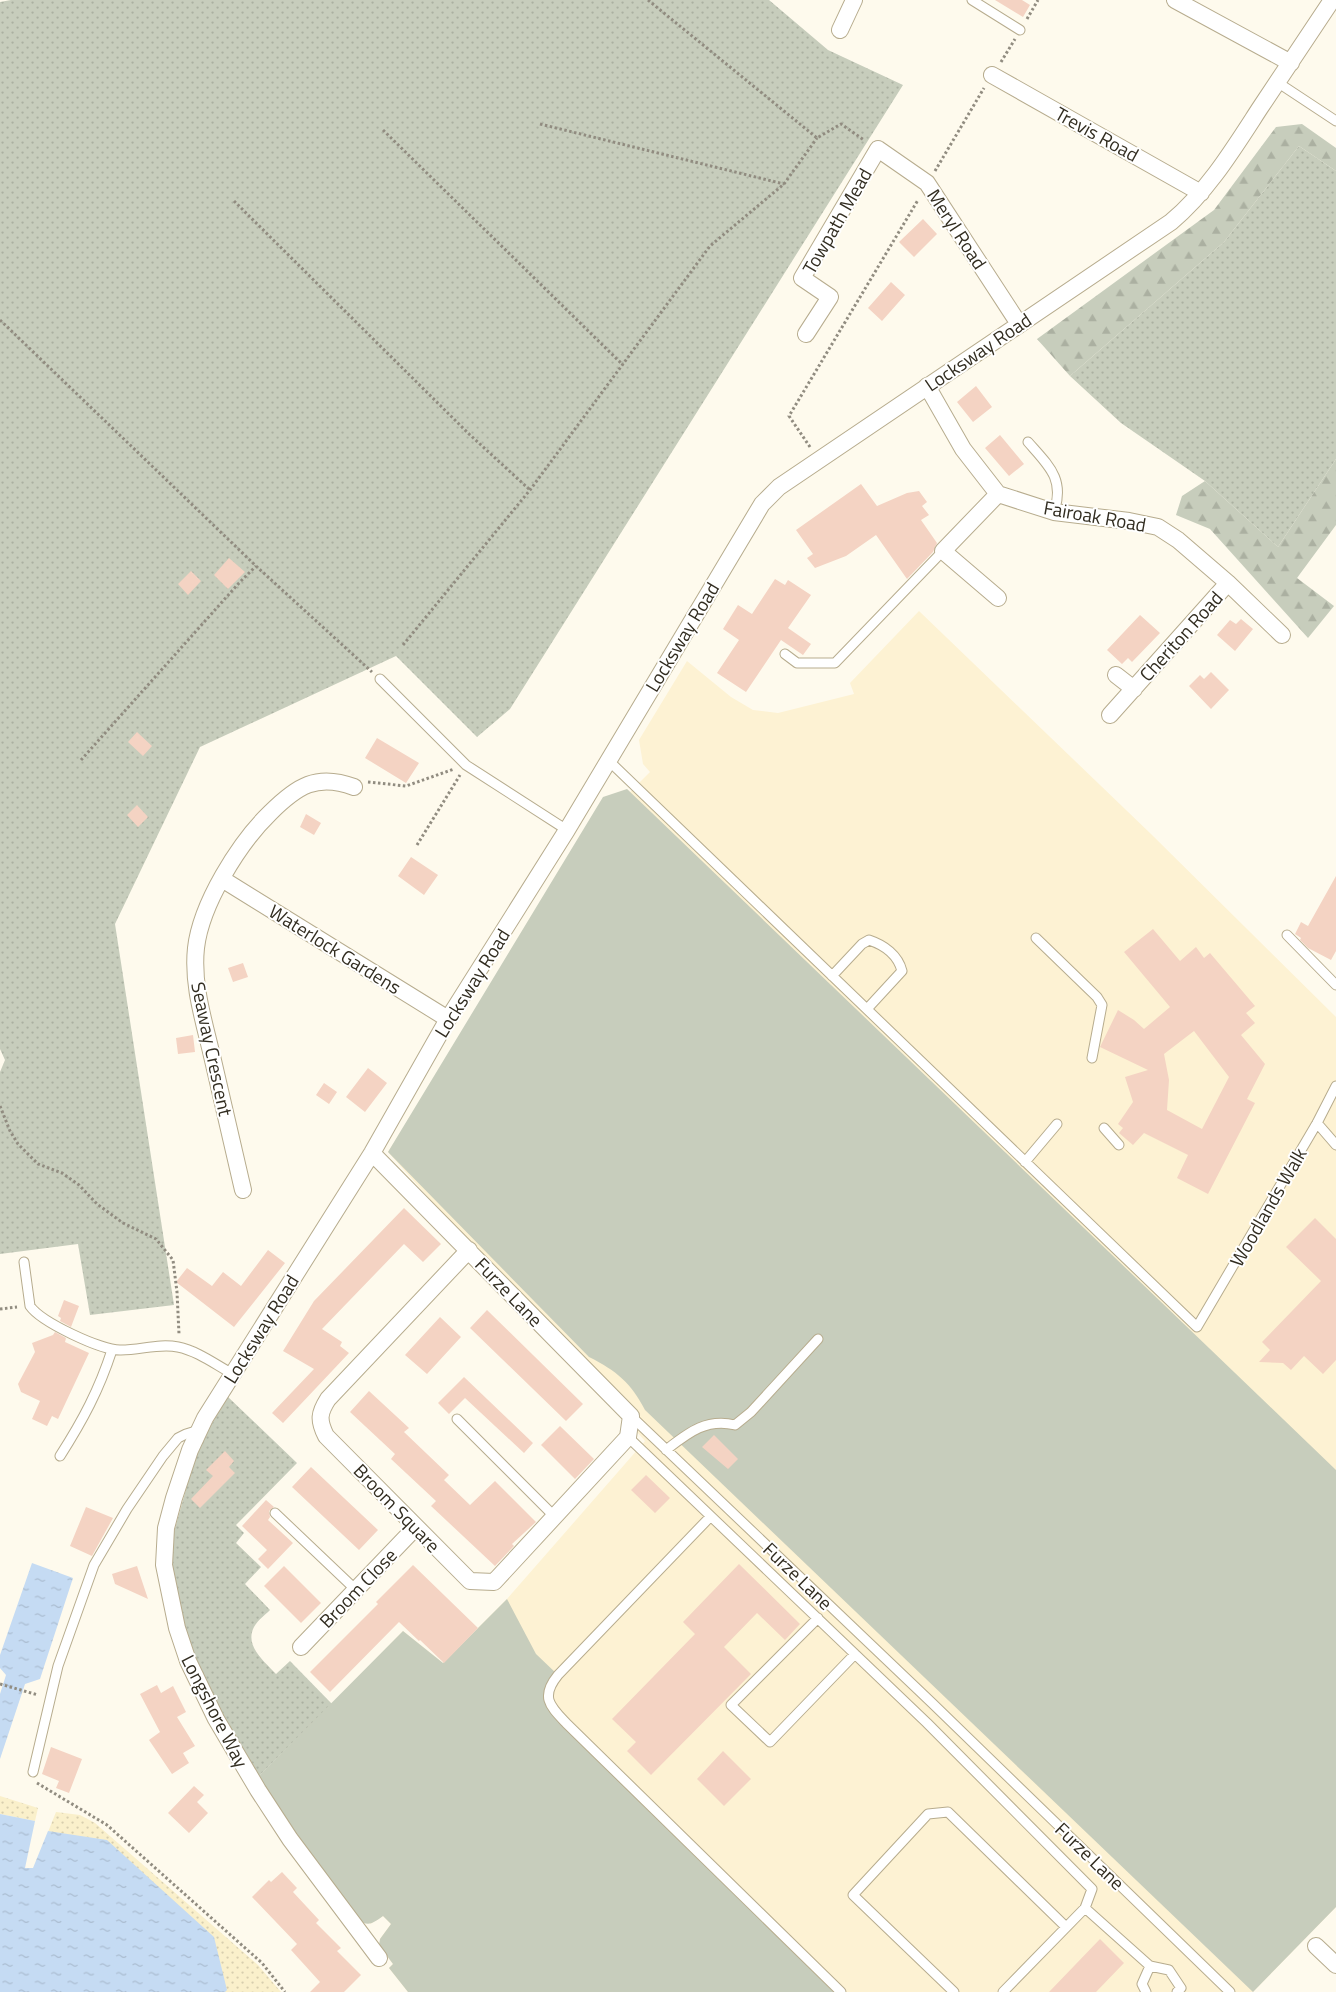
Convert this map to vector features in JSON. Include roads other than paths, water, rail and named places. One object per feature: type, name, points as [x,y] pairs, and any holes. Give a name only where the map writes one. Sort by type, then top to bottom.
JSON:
[{"type":"street","points":[[840,30],[854,0]]},
{"type":"street","points":[[1174,0],[1291,63]]},
{"type":"street","name":"Locksway Road","points":[[199,1430],[372,1153],[448,1019],[567,830],[762,504],[779,487],[818,460],[1171,222],[1202,193],[1332,0]]},
{"type":"street","name":"Trevis Road","points":[[992,75],[1202,193]]},
{"type":"street","name":"Meryl Road","points":[[878,149],[928,183],[1019,324]]},
{"type":"street","name":"Towpath Mead","points":[[806,334],[830,297],[802,278],[878,149]]},
{"type":"street","points":[[927,386],[964,450],[998,494],[943,551],[998,598]]},
{"type":"street","name":"Fairoak Road","points":[[998,494],[1054,512],[1129,521],[1158,527],[1178,540],[1228,583],[1282,635]]},
{"type":"street","name":"Cheriton Road","points":[[1110,714],[1228,583]]},
{"type":"street","name":"Cheriton Road","points":[[1116,675],[1134,689]]},
{"type":"street","name":"Seaway Crescent","points":[[243,1190],[198,996],[196,949],[200,927],[222,879],[238,852],[258,825],[279,804],[310,784],[324,780],[354,787]]},
{"type":"street","name":"Waterlock Gardens","points":[[222,879],[448,1019]]},
{"type":"street","name":"Furze Lane","points":[[372,1153],[630,1416]]},
{"type":"street","name":"Broom Square","points":[[469,1250],[328,1399],[321,1410],[320,1425],[326,1436],[415,1528],[470,1581],[494,1582],[628,1437]]},
{"type":"street","points":[[628,1437],[630,1416]]},
{"type":"street","name":"Longshore Way","points":[[199,1430],[178,1483],[165,1539],[165,1578],[182,1644],[213,1712],[258,1790],[290,1839],[379,1958]]},
{"type":"street","name":"Broom Close","points":[[301,1647],[415,1528]]},
{"type":"street","points":[[1316,1946],[1336,1965]]},
{"type":"lane","points":[[972,0],[1020,30]]},
{"type":"lane","points":[[1277,82],[1336,121]]},
{"type":"lane","points":[[1028,442],[1056,479],[1059,498],[1054,512]]},
{"type":"lane","points":[[785,654],[797,663],[835,663],[943,551]]},
{"type":"lane","points":[[380,679],[466,765],[567,830]]},
{"type":"lane","points":[[608,760],[1025,1162],[1057,1124]]},
{"type":"lane","points":[[1287,935],[1336,985]]},
{"type":"lane","points":[[1036,938],[1092,991],[1102,1005],[1092,1058]]},
{"type":"lane","points":[[832,976],[862,944],[869,940],[882,945],[899,961],[902,971],[867,1009]]},
{"type":"lane","name":"Woodlands Walk","points":[[1025,1162],[1197,1327],[1317,1123],[1336,1086]]},
{"type":"lane","points":[[1317,1123],[1336,1145]]},
{"type":"lane","points":[[1104,1128],[1118,1145]]},
{"type":"lane","points":[[24,1262],[30,1306],[34,1312],[49,1322],[98,1346],[112,1350],[130,1350],[158,1346],[180,1347],[233,1374]]},
{"type":"lane","points":[[666,1450],[688,1434],[712,1422],[736,1425],[751,1412],[818,1339]]},
{"type":"lane","points":[[60,1456],[82,1422],[100,1385],[112,1350]]},
{"type":"lane","name":"Furze Lane","points":[[630,1416],[932,1703],[1230,1992]]},
{"type":"lane","points":[[457,1419],[554,1516]]},
{"type":"lane","points":[[33,1772],[58,1666],[94,1565],[122,1517],[162,1456],[178,1438],[199,1430]]},
{"type":"lane","points":[[628,1437],[927,1723],[1092,1889],[1085,1908],[1003,1992]]},
{"type":"lane","points":[[274,1513],[356,1590]]},
{"type":"lane","points":[[710,1516],[558,1675],[549,1688],[549,1702],[566,1723],[841,1992]]},
{"type":"lane","points":[[818,1618],[731,1705],[770,1742],[855,1654]]},
{"type":"lane","points":[[954,1992],[852,1895],[928,1814],[948,1812],[1066,1927]]},
{"type":"lane","points":[[1085,1908],[1150,1966],[1169,1970],[1180,1988],[1177,1992]]},
{"type":"lane","points":[[1146,1992],[1142,1984],[1150,1966]]},
{"type":"water","points":[[32,1563],[73,1578],[40,1679],[25,1684],[0,1759],[0,1694],[6,1675],[0,1668],[0,1655]]},
{"type":"water","points":[[0,1814],[35,1821],[25,1868],[33,1868],[48,1831],[107,1840],[214,1937],[227,1990],[225,1992],[0,1992]]}]
